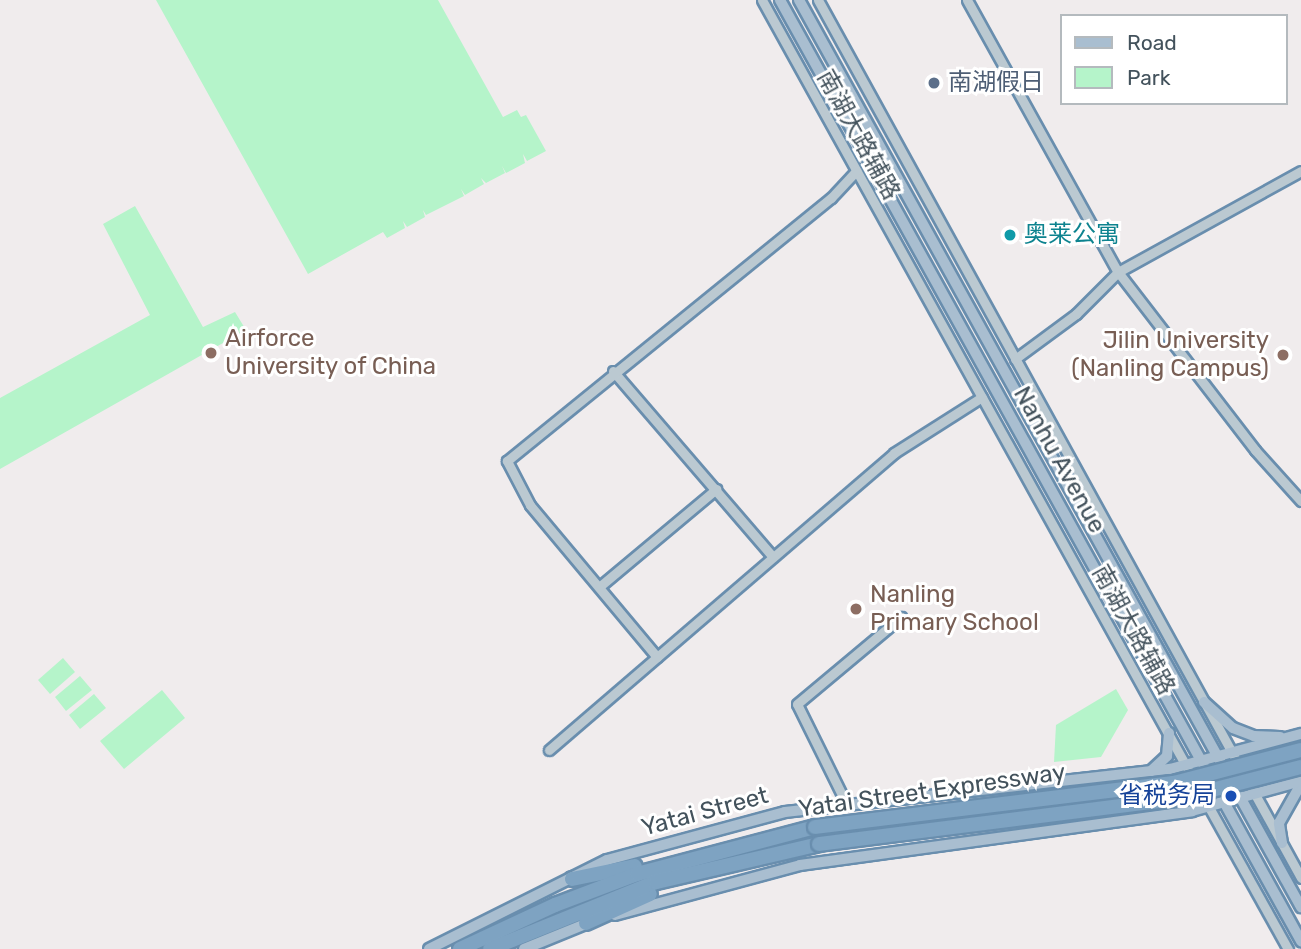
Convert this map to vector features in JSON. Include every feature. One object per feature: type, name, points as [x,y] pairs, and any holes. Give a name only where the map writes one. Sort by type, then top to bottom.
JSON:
[{"type":"highway","name":"Yatai Street Expressway","points":[[460,949],[612,883],[786,834],[816,827],[1174,783],[1301,750]]},
{"type":"highway","name":"Yatai Street Expressway","points":[[490,949],[656,882],[819,844],[1177,799],[1301,767]]},
{"type":"highway","points":[[572,879],[726,841],[774,831],[786,834]]},
{"type":"highway","points":[[586,923],[658,891],[786,856],[794,850]]},
{"type":"main road","name":"Nanhu Avenue","points":[[780,0],[1301,941]]},
{"type":"main road","name":"Nanhu Avenue","points":[[799,0],[1301,907]]},
{"type":"main road","points":[[1204,702],[1243,732],[1297,735]]},
{"type":"main road","points":[[1147,772],[1167,757],[1168,733]]},
{"type":"main road","name":"Yatai Street","points":[[429,949],[607,860],[785,811],[1147,772],[1219,759],[1297,735]]},
{"type":"main road","points":[[524,949],[586,923],[740,878],[838,858],[1209,807],[1301,783]]},
{"type":"main road","points":[[1282,843],[1279,823],[1301,783]]},
{"type":"street","name":"南湖大路辅路","points":[[762,0],[1288,949]]},
{"type":"street","name":"南湖大路辅路","points":[[818,0],[1301,878]]},
{"type":"street","points":[[967,0],[1118,272],[1246,440],[1301,501]]},
{"type":"street","points":[[657,657],[530,505],[507,461],[613,371],[831,198],[856,171]]},
{"type":"street","points":[[1015,359],[1076,314],[1118,272],[1301,172]]},
{"type":"street","points":[[613,371],[773,557]]},
{"type":"street","points":[[549,750],[894,453],[982,397]]},
{"type":"street","points":[[599,587],[716,489]]},
{"type":"street","points":[[846,803],[797,704],[901,617]]},
{"type":"green space","points":[[156,0],[438,0],[503,117],[517,110],[521,117],[526,115],[546,151],[527,161],[523,154],[525,163],[506,173],[502,166],[505,173],[486,183],[481,178],[484,184],[465,195],[461,189],[464,196],[426,215],[423,210],[425,217],[407,227],[403,221],[405,228],[387,238],[383,232],[308,274]]},
{"type":"green space","points":[[135,206],[203,327],[235,312],[246,330],[0,469],[0,398],[150,315],[103,224]]},
{"type":"green space","points":[[63,658],[75,672],[50,694],[38,680]]},
{"type":"green space","points":[[80,676],[92,690],[66,711],[55,697]]},
{"type":"green space","points":[[1116,689],[1128,710],[1101,757],[1054,762],[1056,725]]},
{"type":"green space","points":[[162,690],[185,718],[124,769],[100,741]]},
{"type":"green space","points":[[94,694],[106,708],[80,729],[69,715]]},
{"type":"place","name":"南湖假日","points":[[934,83]]},
{"type":"place","name":"奥莱公寓","points":[[1010,235]]},
{"type":"place","name":"Airforce University of China","points":[[211,353]]},
{"type":"place","name":"Jilin University (Nanling Campus)","points":[[1283,355]]},
{"type":"place","name":"Nanling Primary School","points":[[856,609]]},
{"type":"place","name":"省税务局","points":[[1231,796]]}]
